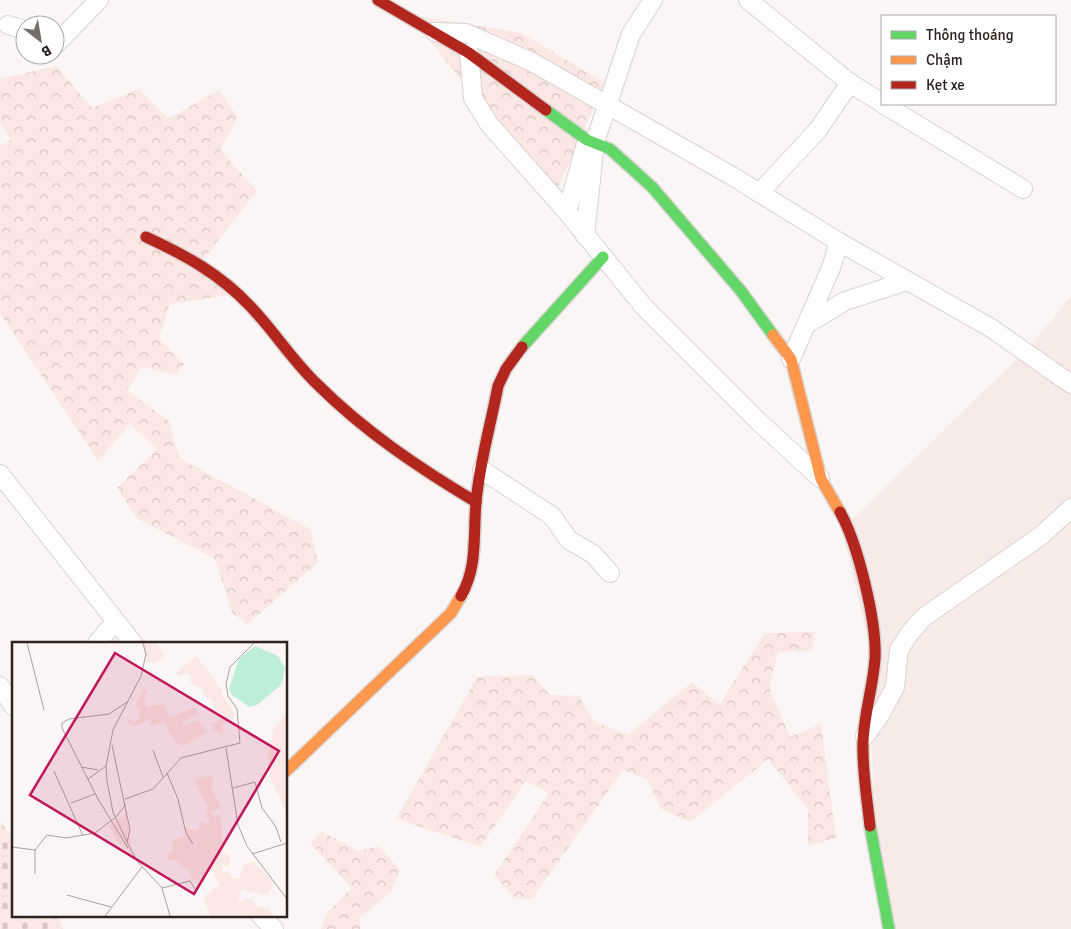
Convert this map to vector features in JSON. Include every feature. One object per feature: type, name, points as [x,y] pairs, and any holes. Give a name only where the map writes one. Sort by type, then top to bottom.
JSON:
[{"type":"street","points":[[65,35],[99,0]]},
{"type":"street","points":[[378,0],[469,53],[591,141],[622,158],[678,216],[741,291],[791,359],[812,450],[821,479],[848,527],[857,554],[874,631],[873,675],[863,740],[863,766],[872,843],[890,929]]},
{"type":"street","points":[[567,212],[591,141],[608,107],[614,82],[631,34],[653,0]]},
{"type":"street","points":[[748,0],[850,83],[881,102]]},
{"type":"street","points":[[8,25],[15,27]]},
{"type":"street","points":[[434,32],[466,33],[508,50],[991,328],[1071,384]]},
{"type":"street","points":[[469,53],[471,88],[479,110],[567,212],[662,328],[821,479]]},
{"type":"street","points":[[759,193],[817,131],[850,83]]},
{"type":"street","points":[[886,105],[1023,189]]},
{"type":"street","points":[[585,236],[591,141]]},
{"type":"street","points":[[146,237],[190,257],[213,271],[239,294],[298,366],[347,410],[420,468],[476,502]]},
{"type":"street","points":[[791,359],[809,323],[831,268],[839,242]]},
{"type":"street","points":[[288,769],[451,613],[468,584],[475,549],[476,502],[498,386],[506,369],[603,257]]},
{"type":"street","points":[[809,323],[845,301],[907,281]]},
{"type":"street","points":[[482,470],[552,516],[569,540],[593,554],[610,572]]},
{"type":"street","points":[[0,474],[132,642]]},
{"type":"street","points":[[863,740],[880,715],[895,687],[899,650],[909,634],[924,617],[1042,535],[1071,508]]},
{"type":"street","points":[[98,642],[115,622]]},
{"type":"street","points":[[0,686],[12,704]]},
{"type":"street","points":[[261,916],[274,929]]},
{"type":"shaded area","points":[[1071,296],[1071,929],[886,929],[877,896],[868,640],[842,529],[1031,345]]},
{"type":"green space","points":[[409,15],[522,33],[605,83],[560,184],[552,193]]},
{"type":"green space","points":[[56,66],[92,108],[139,89],[168,119],[219,90],[238,117],[220,150],[257,191],[199,265],[230,295],[170,304],[159,338],[184,364],[176,375],[142,367],[127,390],[169,421],[179,458],[310,529],[318,562],[248,624],[232,613],[215,559],[138,519],[117,488],[157,449],[130,424],[98,461],[0,313],[0,146],[11,140],[0,123],[0,79]]},
{"type":"green space","points":[[815,632],[812,651],[778,652],[769,687],[790,737],[821,724],[836,838],[808,846],[808,809],[768,759],[690,822],[661,809],[647,779],[623,770],[532,899],[515,898],[494,875],[549,793],[526,781],[480,847],[396,819],[477,677],[532,675],[550,695],[579,696],[594,722],[628,735],[692,682],[719,705],[765,633]]},
{"type":"green space","points":[[0,822],[12,837],[12,916],[57,916],[63,929],[0,929]]},
{"type":"green space","points":[[322,832],[359,851],[379,846],[400,870],[391,892],[360,917],[360,929],[321,929],[327,913],[352,888],[310,843]]},
{"type":"traffic: fast","points":[[546,110],[587,140],[610,149],[652,187],[741,291],[773,335]]},
{"type":"traffic: fast","points":[[522,347],[603,257]]},
{"type":"traffic: fast","points":[[870,826],[889,929]]},
{"type":"traffic: slow","points":[[773,335],[791,359],[821,479],[840,512]]},
{"type":"traffic: slow","points":[[288,769],[451,613],[461,596]]},
{"type":"traffic: jam","points":[[378,0],[469,53],[546,110]]},
{"type":"traffic: jam","points":[[146,237],[188,258],[227,284],[259,316],[308,375],[335,401],[393,448],[476,502]]},
{"type":"traffic: jam","points":[[461,596],[470,574],[474,551],[475,515],[482,459],[498,386],[506,369],[522,347]]},
{"type":"traffic: jam","points":[[840,512],[860,563],[870,605],[875,643],[874,669],[863,742],[864,774],[870,826]]}]
